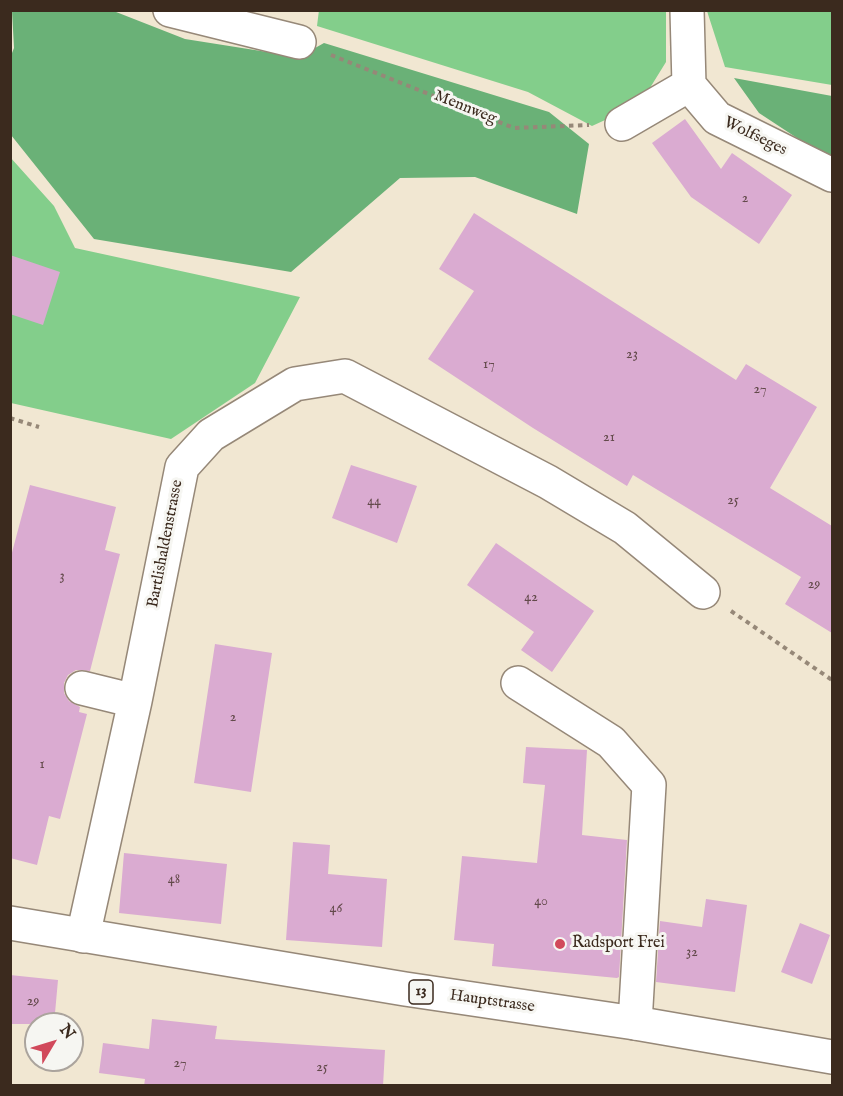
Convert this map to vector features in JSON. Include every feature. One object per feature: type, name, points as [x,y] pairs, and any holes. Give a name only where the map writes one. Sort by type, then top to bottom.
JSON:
[{"type":"street","points":[[170,10],[299,42]]},
{"type":"street","points":[[622,124],[689,85],[687,10]]},
{"type":"street","name":"Wolfseges","points":[[689,85],[717,118],[832,175]]},
{"type":"street","name":"Bartlishaldenstrasse","points":[[83,936],[135,701],[182,468],[211,435],[295,384],[345,376],[548,482],[625,528],[703,592]]},
{"type":"street","points":[[518,683],[611,742],[649,785],[635,1023]]},
{"type":"street","points":[[82,688],[135,701]]},
{"type":"street","name":"Hauptstrasse","points":[[10,923],[405,989],[635,1023],[832,1057]]},
{"type":"path","name":"Mennweg","points":[[299,42],[514,128],[622,124]]},
{"type":"path","points":[[10,418],[39,427]]},
{"type":"path","points":[[703,592],[832,680]]},
{"type":"green space","points":[[111,10],[185,39],[299,57],[324,43],[549,112],[589,144],[577,214],[475,177],[400,178],[291,272],[94,239],[11,135],[10,58],[14,48],[12,11]]},
{"type":"green space","points":[[319,10],[666,11],[666,62],[640,104],[592,126],[528,92],[317,26]]},
{"type":"green space","points":[[707,11],[832,11],[832,85],[725,67]]},
{"type":"green space","points":[[734,78],[832,96],[832,161],[759,113]]},
{"type":"green space","points":[[10,157],[54,206],[75,248],[300,297],[255,383],[171,439],[11,403]]},
{"type":"building","points":[[685,119],[721,169],[732,153],[792,195],[759,244],[691,197],[652,143]]},
{"type":"building","points":[[474,213],[736,380],[746,364],[817,407],[770,488],[832,526],[832,633],[785,604],[801,577],[633,475],[627,486],[428,359],[474,291],[439,269]]},
{"type":"building","points":[[10,255],[60,272],[43,325],[10,314]]},
{"type":"building","points":[[351,465],[417,486],[397,543],[332,518]]},
{"type":"building","points":[[30,485],[116,507],[105,550],[120,554],[90,671],[76,670],[68,675],[64,683],[64,693],[69,701],[80,707],[79,712],[87,714],[60,819],[49,816],[37,865],[10,858],[10,560]]},
{"type":"building","points":[[496,543],[594,611],[552,672],[521,650],[534,632],[467,585]]},
{"type":"building","points":[[215,644],[272,653],[251,792],[194,783]]},
{"type":"building","points":[[526,747],[587,750],[582,835],[627,840],[619,977],[617,978],[492,966],[494,944],[454,940],[462,856],[537,863],[545,785],[523,783]]},
{"type":"building","points":[[293,842],[330,845],[328,874],[387,879],[382,947],[286,940]]},
{"type":"building","points":[[124,853],[227,864],[221,924],[119,913]]},
{"type":"building","points":[[706,899],[747,905],[735,992],[656,982],[660,921],[702,927]]},
{"type":"building","points":[[800,923],[830,935],[812,984],[781,972]]},
{"type":"building","points":[[10,975],[58,980],[55,1012],[24,1012],[24,1024],[10,1024]]},
{"type":"building","points":[[152,1019],[217,1026],[215,1039],[385,1050],[383,1086],[144,1086],[145,1079],[99,1073],[103,1043],[149,1049]]},
{"type":"place","name":"Radsport Frei","points":[[560,944]]}]
